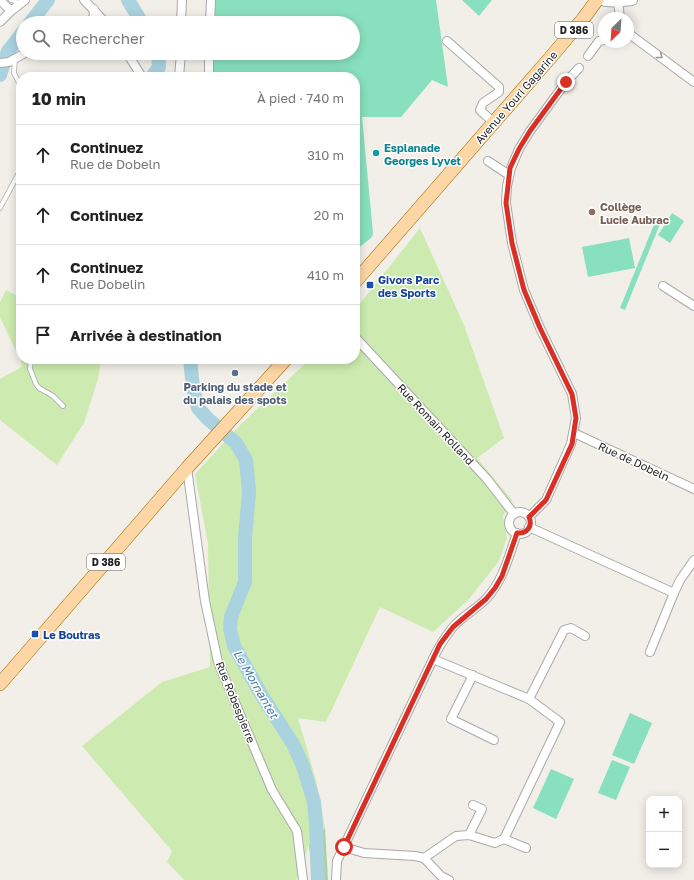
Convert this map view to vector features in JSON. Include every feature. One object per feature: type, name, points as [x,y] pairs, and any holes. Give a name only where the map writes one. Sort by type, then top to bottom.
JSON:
[{"type":"main road","name":"Avenue Youri Gagarine","points":[[360,276],[584,19],[597,0]]},
{"type":"main road","name":"D 386","points":[[0,684],[187,468],[281,364]]},
{"type":"street","points":[[0,0],[11,11]]},
{"type":"street","points":[[84,0],[100,16]]},
{"type":"street","points":[[182,0],[182,16]]},
{"type":"street","points":[[210,0],[210,16]]},
{"type":"street","points":[[602,0],[618,2],[631,0]]},
{"type":"street","points":[[0,22],[11,11],[17,1]]},
{"type":"street","points":[[618,2],[619,12]]},
{"type":"street","points":[[94,10],[94,16]]},
{"type":"street","points":[[634,37],[694,82]]},
{"type":"street","points":[[447,41],[499,87],[499,92],[483,103],[480,110],[494,123]]},
{"type":"street","points":[[588,56],[598,42]]},
{"type":"street","points":[[0,63],[9,62],[16,59]]},
{"type":"street","points":[[131,60],[139,72]]},
{"type":"street","points":[[179,72],[180,60]]},
{"type":"street","points":[[209,60],[209,72]]},
{"type":"street","points":[[529,517],[546,500],[572,444],[576,418],[572,394],[540,328],[524,290],[515,259],[506,203],[509,175],[510,168],[530,131],[566,82],[579,68]]},
{"type":"street","points":[[488,161],[509,175]]},
{"type":"street","points":[[663,286],[694,306]]},
{"type":"street","name":"Rue Romain Rolland","points":[[360,342],[487,480],[514,514]]},
{"type":"street","name":"Rue de Dobeln","points":[[574,433],[694,489]]},
{"type":"street","name":"Rue Robespierre","points":[[187,468],[205,601],[218,662],[272,790],[297,832],[303,880]]},
{"type":"street","points":[[521,512],[529,517],[529,527],[524,532],[517,533],[511,529],[509,524],[511,516],[514,514],[521,512]]},
{"type":"street","points":[[529,527],[674,593]]},
{"type":"street","points":[[336,880],[337,861],[440,644],[453,627],[486,599],[495,588],[502,576],[517,533]]},
{"type":"street","points":[[650,652],[680,580],[694,560]]},
{"type":"street","points":[[529,699],[564,630],[571,628],[585,636]]},
{"type":"street","points":[[424,858],[456,836],[469,835],[495,844],[504,839],[560,722],[529,699],[433,658]]},
{"type":"street","points":[[473,675],[451,719],[494,740]]},
{"type":"street","points":[[469,835],[482,809],[473,805]]},
{"type":"street","points":[[504,839],[526,848]]},
{"type":"street","points":[[344,847],[364,853],[415,856],[424,858],[440,878],[449,880]]},
{"type":"lane","points":[[16,59],[14,73],[16,77]]},
{"type":"lane","points":[[0,208],[16,178]]},
{"type":"lane","points":[[30,364],[30,369],[39,388],[53,396],[63,406]]},
{"type":"green space","points":[[214,0],[436,0],[448,87],[432,80],[401,117],[362,117],[373,233],[372,237],[360,247],[360,72],[213,72],[212,60],[360,60],[360,16],[213,16]]},
{"type":"green space","points":[[462,0],[492,0],[479,16]]},
{"type":"green space","points":[[672,213],[684,221],[670,243],[658,235]]},
{"type":"green space","points":[[655,222],[660,224],[625,310],[620,308]]},
{"type":"green space","points":[[420,228],[464,325],[504,438],[477,458],[512,500],[503,516],[507,538],[499,561],[469,599],[433,632],[380,607],[326,722],[298,718],[316,780],[325,828],[309,845],[296,880],[184,880],[167,862],[172,851],[82,746],[162,682],[210,667],[208,544],[195,474],[241,424],[305,364],[360,364],[360,304]]},
{"type":"green space","points":[[629,238],[635,268],[588,277],[582,247]]},
{"type":"green space","points":[[6,290],[16,295],[16,351],[0,317],[0,302]]},
{"type":"green space","points":[[22,364],[100,364],[98,379],[84,423],[57,465],[0,420],[0,379],[23,366]]},
{"type":"green space","points":[[630,713],[652,723],[634,764],[612,755]]},
{"type":"green space","points":[[612,760],[630,767],[616,800],[598,793]]},
{"type":"green space","points":[[551,769],[574,779],[556,819],[533,808]]},
{"type":"green space","points":[[325,828],[328,880],[312,880],[309,845]]},
{"type":"waterway","points":[[35,16],[48,0]]},
{"type":"waterway","name":"Le Mornantet","points":[[128,0],[138,16]]},
{"type":"waterway","points":[[0,75],[8,51],[16,41]]},
{"type":"waterway","name":"Le Mornantet","points":[[156,72],[159,67],[158,60]]},
{"type":"waterway","name":"Le Mornantet","points":[[191,364],[193,388],[198,408],[208,419],[236,443],[246,460],[249,492],[245,538],[245,582],[231,617],[230,629],[234,646],[261,694],[293,744],[303,766],[314,802],[318,880]]},
{"type":"place","name":"Esplanade Georges Lyvet","points":[[376,153]]},
{"type":"place","name":"Collège Lucie Aubrac","points":[[592,212]]},
{"type":"place","name":"Givors Parc des Sports","points":[[370,285]]},
{"type":"place","name":"Parking du stade et du palais des spots","points":[[235,373]]},
{"type":"place","name":"Le Boutras","points":[[35,634]]},
{"type":"route","points":[[344,847],[440,644],[453,627],[486,599],[495,588],[502,576],[517,533],[527,530],[530,524],[529,517],[546,500],[572,444],[576,418],[572,394],[540,328],[524,290],[515,259],[506,203],[510,168],[519,149],[530,131],[566,82]]}]
